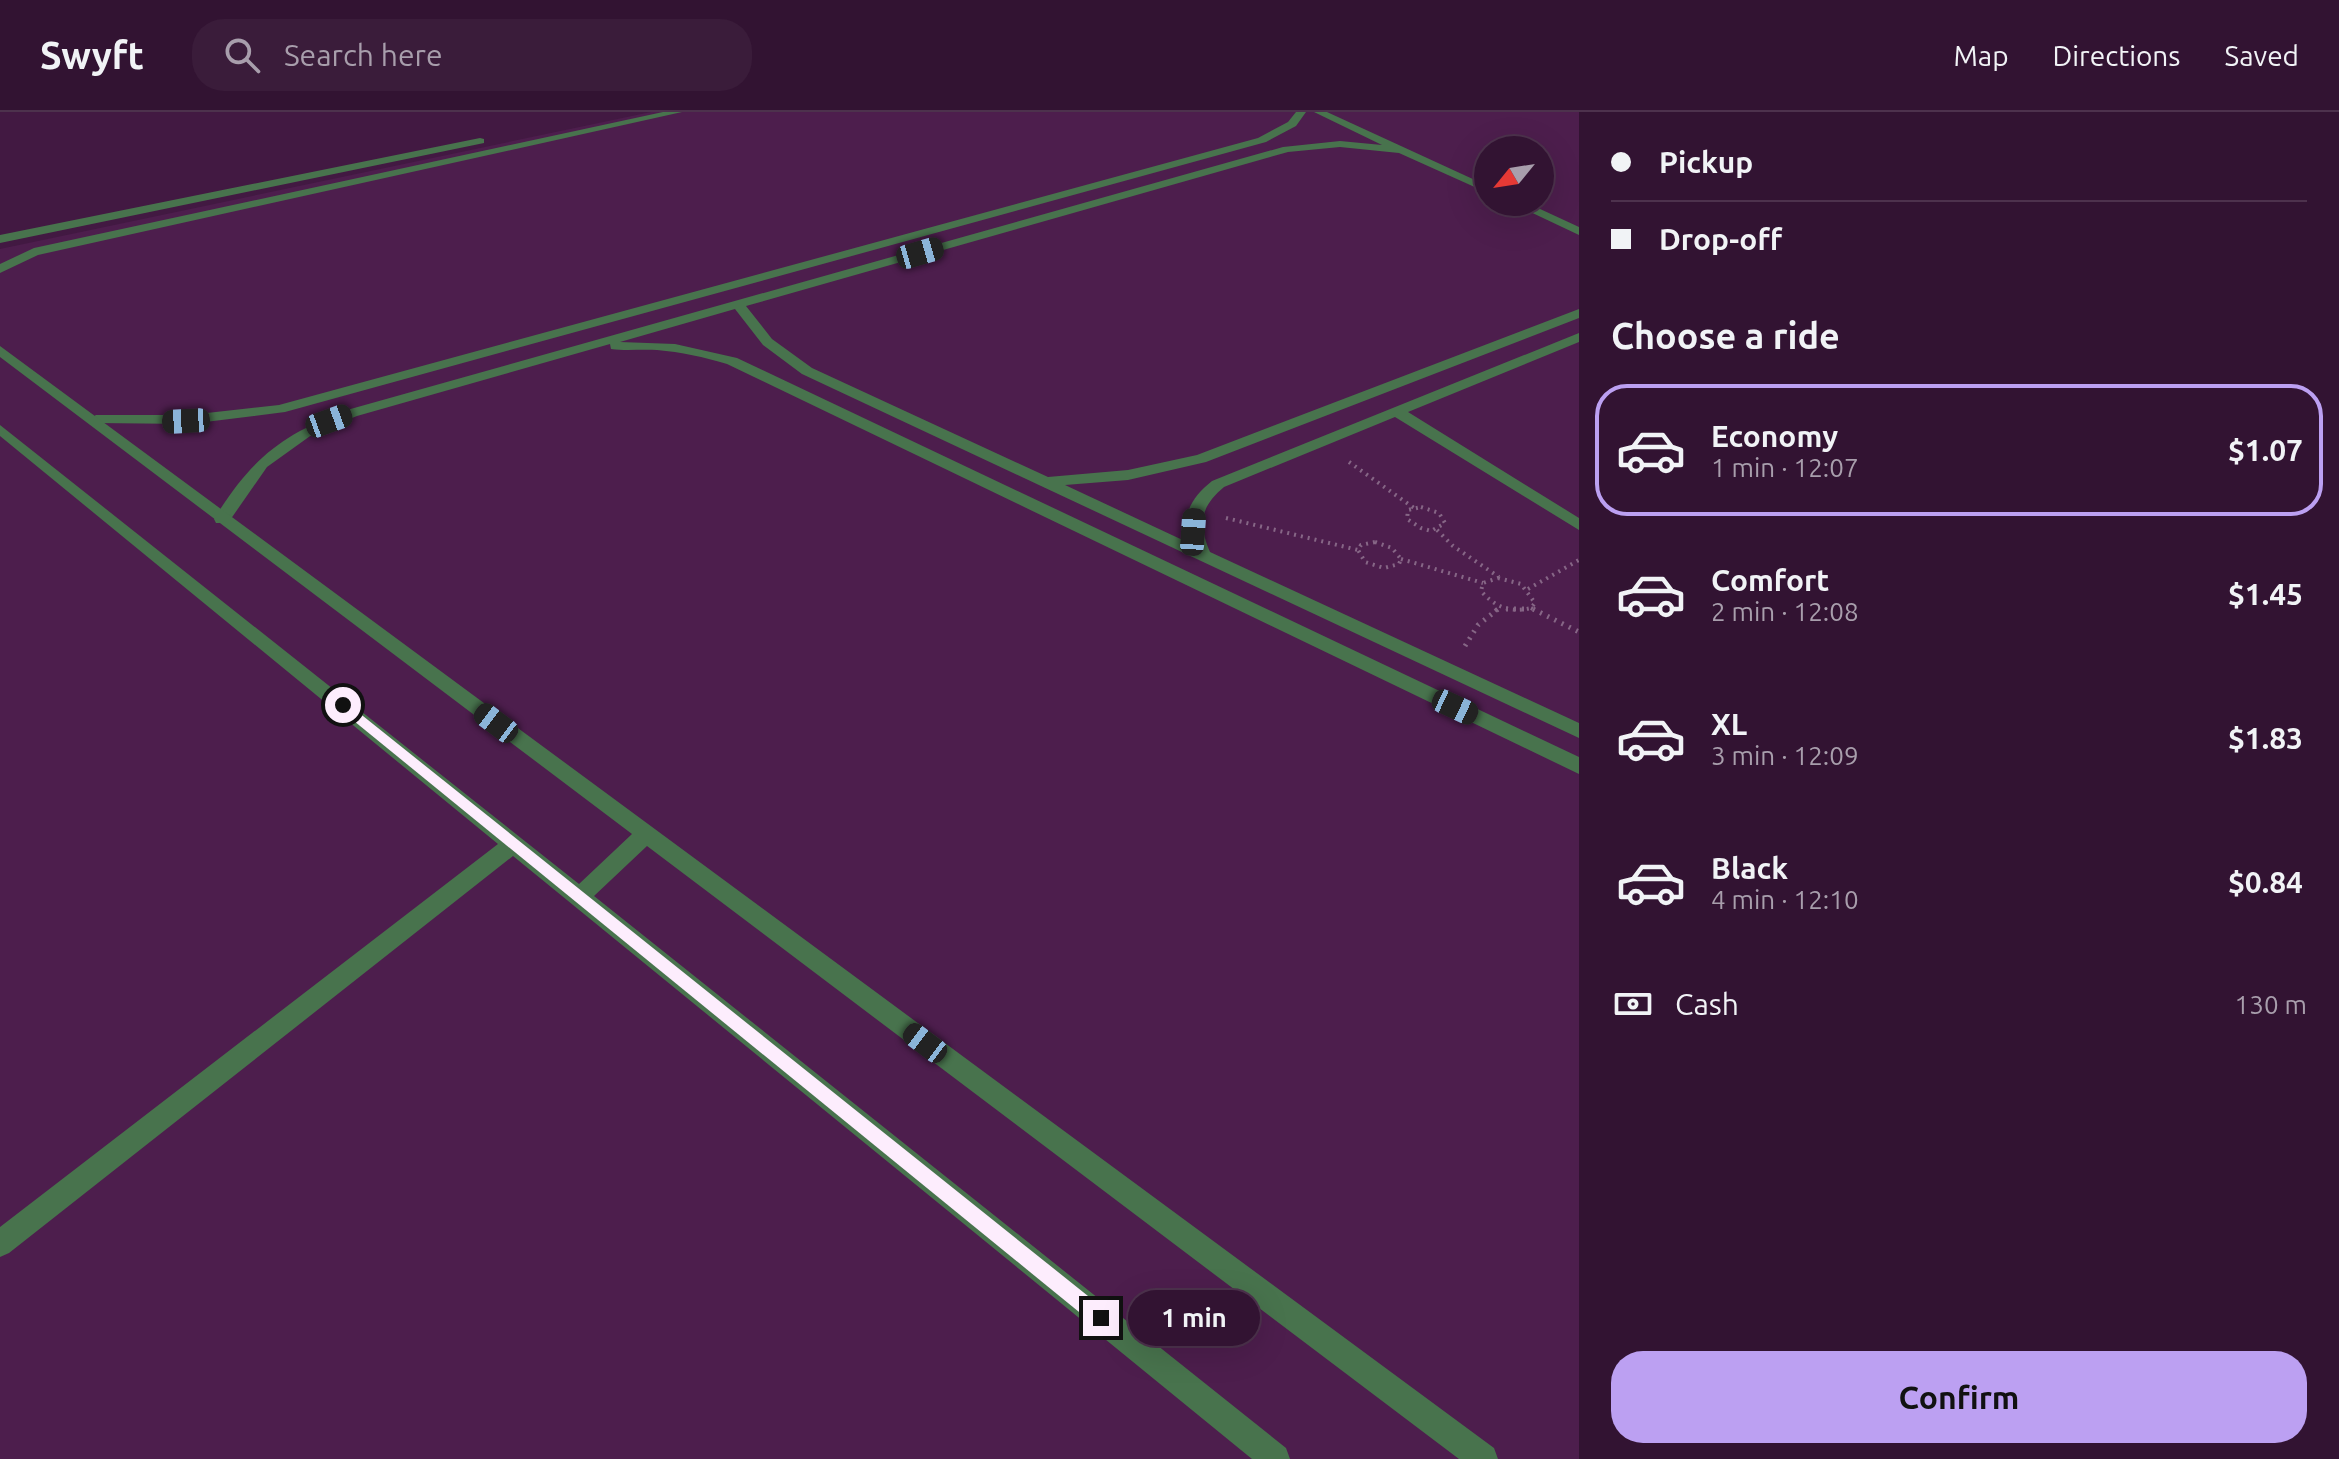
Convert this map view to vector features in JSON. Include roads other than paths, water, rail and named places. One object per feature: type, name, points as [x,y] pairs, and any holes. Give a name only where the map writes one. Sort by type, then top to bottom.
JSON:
[{"type":"street","points":[[540,128],[617,112]]},
{"type":"street","points":[[0,269],[34,252],[677,112]]},
{"type":"street","points":[[96,419],[154,423],[217,419],[280,409],[1262,140],[1292,124],[1301,112]]},
{"type":"street","points":[[1319,112],[1474,183]]},
{"type":"street","points":[[1345,112],[1474,170]]},
{"type":"street","points":[[0,239],[496,137],[508,149]]},
{"type":"street","points":[[222,519],[240,487],[266,456],[305,430],[352,413],[1287,149],[1340,144],[1401,150]]},
{"type":"street","points":[[1442,168],[1459,163]]},
{"type":"street","points":[[313,176],[323,189]]},
{"type":"street","points":[[1554,206],[1579,217]]},
{"type":"street","points":[[1546,216],[1579,231]]},
{"type":"street","points":[[111,218],[118,234]]},
{"type":"street","points":[[27,235],[25,242],[34,252]]},
{"type":"street","points":[[900,239],[920,253]]},
{"type":"street","points":[[738,304],[763,341],[782,357],[1579,731]]},
{"type":"street","points":[[1046,482],[1128,475],[1201,459],[1579,313]]},
{"type":"street","points":[[1203,556],[1193,532],[1194,510],[1203,495],[1218,484],[1579,337]]},
{"type":"street","points":[[564,353],[621,345],[660,345],[732,361],[1579,766]]},
{"type":"street","points":[[1494,346],[1521,361]]},
{"type":"street","points":[[0,350],[1483,1459]]},
{"type":"street","points":[[340,392],[341,399],[352,413]]},
{"type":"street","points":[[1396,411],[1579,525]]},
{"type":"street","points":[[1323,412],[1351,430]]},
{"type":"street","points":[[877,430],[899,413]]},
{"type":"street","points":[[0,429],[1275,1459]]},
{"type":"street","points":[[1136,554],[1155,533]]},
{"type":"street","points":[[1430,695],[1449,671]]},
{"type":"street","points":[[580,896],[645,835]]},
{"type":"street","points":[[0,1244],[514,843]]}]
